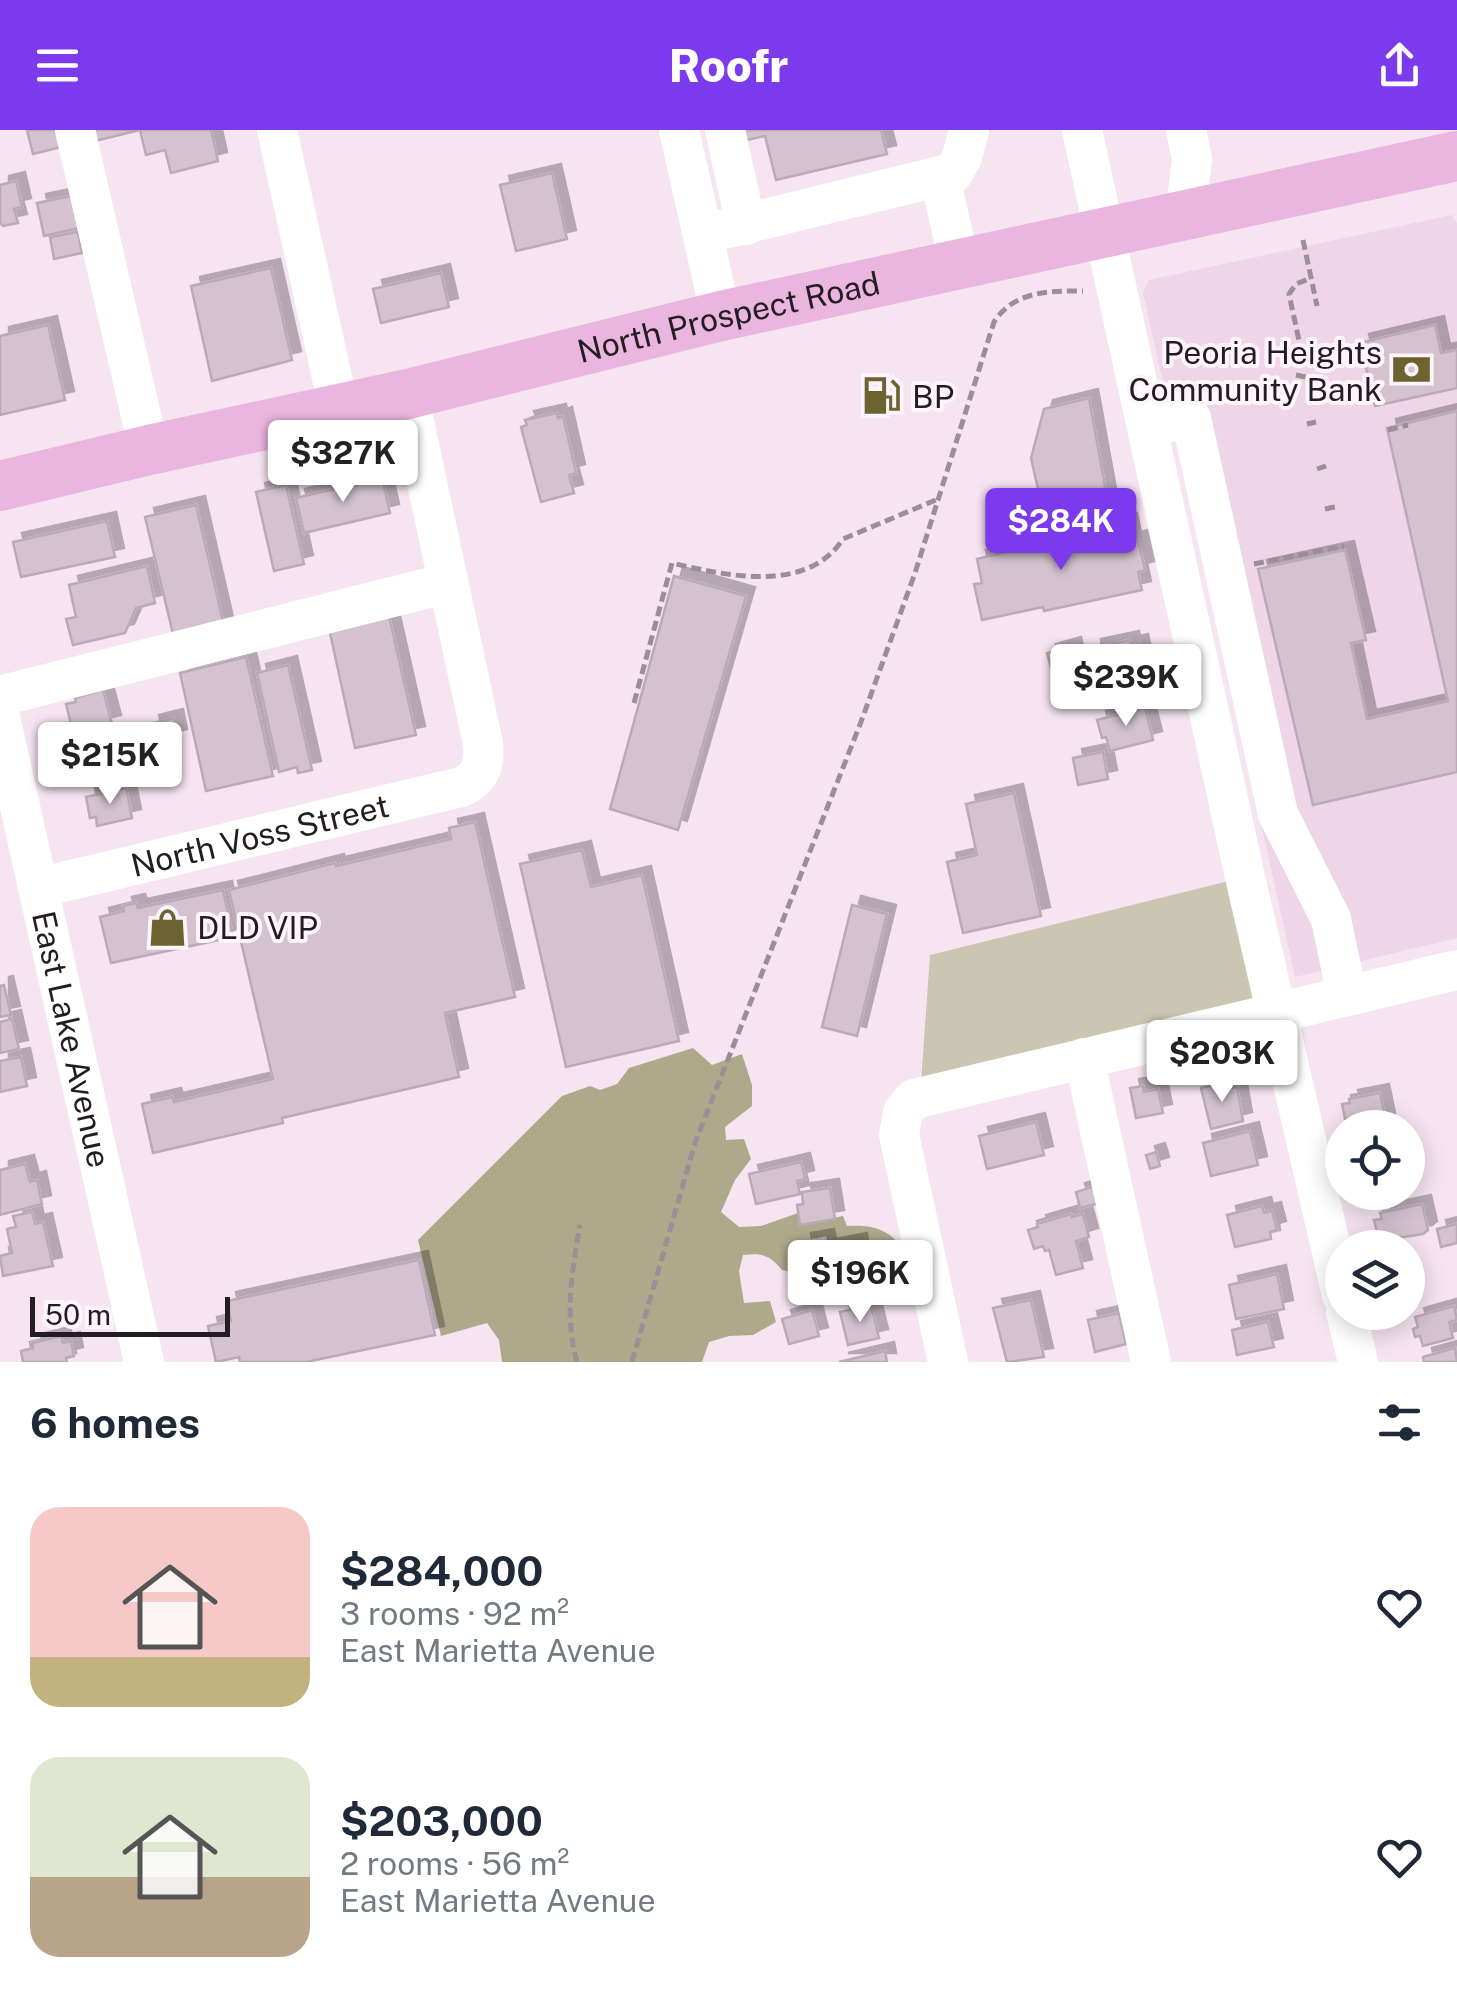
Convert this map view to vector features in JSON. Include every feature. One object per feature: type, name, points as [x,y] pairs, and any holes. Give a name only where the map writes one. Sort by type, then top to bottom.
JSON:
[{"type":"main road","name":"North Prospect Road","points":[[0,486],[408,394],[722,316],[1457,156]]},
{"type":"street","points":[[74,130],[149,450]]},
{"type":"street","points":[[276,130],[339,408]]},
{"type":"street","points":[[679,130],[722,316]]},
{"type":"street","points":[[725,130],[746,225]]},
{"type":"street","points":[[703,234],[953,174],[969,130]]},
{"type":"street","points":[[1082,130],[1327,1230]]},
{"type":"street","points":[[1186,130],[1206,213]]},
{"type":"street","points":[[1206,213],[1207,130]]},
{"type":"street","points":[[940,178],[960,266]]},
{"type":"street","points":[[0,696],[448,582],[408,394]]},
{"type":"street","points":[[1148,428],[1191,418],[1278,814],[1331,919],[1347,996]]},
{"type":"street","name":"North Voss Street","points":[[38,888],[461,787],[478,776],[484,762],[483,744],[448,582]]},
{"type":"street","name":"East Lake Avenue","points":[[0,717],[144,1362]]},
{"type":"street","points":[[948,1362],[899,1135],[903,1112],[920,1097],[1457,970]]},
{"type":"street","points":[[1084,1058],[1152,1362]]},
{"type":"street","points":[[1350,1330],[1358,1362]]},
{"type":"path","points":[[1303,240],[1317,306]]},
{"type":"path","points":[[1304,354],[1289,294],[1296,284],[1311,278]]},
{"type":"path","points":[[632,1362],[695,1143],[861,722],[915,573],[994,322],[1011,302],[1026,296],[1090,292]]},
{"type":"path","points":[[1296,375],[1306,377]]},
{"type":"path","points":[[1306,424],[1316,422]]},
{"type":"path","points":[[1388,430],[1408,425]]},
{"type":"path","points":[[1317,468],[1326,466]]},
{"type":"path","points":[[634,703],[672,564],[713,573],[786,576],[820,564],[844,539],[938,498]]},
{"type":"path","points":[[1325,509],[1335,506]]},
{"type":"path","points":[[1242,567],[1344,546]]},
{"type":"path","points":[[576,1362],[571,1341],[570,1284],[580,1225]]},
{"type":"shaded area","points":[[1452,215],[1457,224],[1457,938],[1295,977],[1143,293],[1149,280]]},
{"type":"shaded area","points":[[1245,877],[1278,1011],[920,1097],[930,955]]},
{"type":"shaded area","points":[[693,1048],[712,1065],[742,1054],[752,1085],[752,1106],[725,1127],[726,1140],[744,1139],[751,1159],[735,1180],[721,1212],[739,1227],[761,1226],[798,1213],[800,1225],[843,1216],[847,1226],[886,1232],[910,1262],[902,1274],[901,1285],[882,1287],[880,1276],[863,1265],[857,1242],[827,1248],[825,1238],[802,1242],[806,1265],[803,1274],[782,1270],[765,1256],[743,1255],[739,1271],[744,1303],[770,1301],[776,1322],[753,1335],[709,1342],[702,1362],[502,1362],[499,1340],[487,1323],[441,1336],[418,1240],[562,1096],[590,1086],[600,1090],[617,1084],[629,1068]]},
{"type":"building","points":[[27,130],[61,130],[65,146],[33,154]]},
{"type":"building","points":[[84,130],[140,130],[87,143]]},
{"type":"building","points":[[140,130],[211,130],[218,161],[171,173],[165,150],[146,155]]},
{"type":"building","points":[[739,130],[881,130],[887,154],[776,180],[765,136],[742,141]]},
{"type":"building","points":[[552,173],[567,239],[516,251],[500,185]]},
{"type":"building","points":[[16,181],[22,207],[14,209],[18,223],[3,226],[0,185]]},
{"type":"building","points":[[76,195],[83,227],[44,236],[37,203]]},
{"type":"building","points":[[78,232],[82,253],[54,259],[50,237]]},
{"type":"building","points":[[271,268],[292,360],[212,381],[191,286]]},
{"type":"building","points":[[441,273],[449,307],[381,323],[373,289]]},
{"type":"building","points":[[48,325],[65,400],[0,415],[0,336]]},
{"type":"building","name":"Peoria Heights Community Bank","points":[[1435,325],[1441,353],[1457,350],[1457,388],[1375,406],[1360,343]]},
{"type":"building","points":[[1089,398],[1111,520],[1048,534],[1031,458],[1044,409]]},
{"type":"building","points":[[1457,411],[1457,772],[1313,805],[1258,569],[1345,550],[1366,640],[1351,643],[1367,719],[1448,701],[1387,428]]},
{"type":"building","points":[[557,413],[558,418],[563,416],[576,473],[569,475],[574,493],[541,502],[521,427],[527,425],[525,420]]},
{"type":"building","points":[[382,478],[390,513],[304,533],[296,498],[346,486],[345,482],[351,481],[352,486]]},
{"type":"building","points":[[286,485],[304,564],[274,571],[256,492]]},
{"type":"building","points":[[196,505],[224,626],[174,638],[145,517]]},
{"type":"building","points":[[107,521],[115,557],[21,577],[13,542]]},
{"type":"building","points":[[1128,522],[1132,541],[1138,539],[1145,570],[1138,572],[1142,590],[982,620],[974,584],[982,583],[977,559]]},
{"type":"building","points":[[147,566],[155,603],[136,608],[125,633],[73,645],[66,619],[76,617],[69,585]]},
{"type":"building","points":[[674,576],[746,596],[678,830],[610,809]]},
{"type":"building","points":[[389,616],[416,735],[355,748],[329,628]]},
{"type":"building","points":[[1130,640],[1131,645],[1139,643],[1143,661],[1136,662],[1138,674],[1117,679],[1115,672],[1089,677],[1085,659],[1093,657],[1092,648]]},
{"type":"building","points":[[1072,646],[1074,675],[1055,681],[1047,653]]},
{"type":"building","points":[[246,657],[273,776],[206,791],[180,673]]},
{"type":"building","points":[[288,665],[312,770],[298,773],[297,767],[279,772],[257,673]]},
{"type":"building","points":[[103,690],[112,724],[73,733],[66,704]]},
{"type":"building","points":[[1145,708],[1153,740],[1110,751],[1097,720]]},
{"type":"building","points":[[174,718],[178,738],[155,744],[150,724]]},
{"type":"building","points":[[113,738],[115,743],[124,741],[130,765],[80,780],[78,768],[71,770],[66,750]]},
{"type":"building","points":[[1103,752],[1108,779],[1078,785],[1073,758]]},
{"type":"building","points":[[126,788],[132,818],[97,826],[96,817],[90,818],[86,797]]},
{"type":"building","points":[[1014,793],[1041,916],[963,933],[947,862],[977,855],[966,804]]},
{"type":"building","points":[[475,822],[515,997],[445,1013],[459,1077],[153,1153],[142,1104],[172,1097],[174,1102],[273,1079],[229,890],[451,839],[449,828]]},
{"type":"building","points":[[582,850],[591,887],[642,875],[679,1041],[566,1067],[520,864]]},
{"type":"building","name":"DLD VIP","points":[[223,890],[233,937],[111,963],[100,917],[124,911],[123,906],[136,903],[138,908]]},
{"type":"building","points":[[852,905],[887,914],[857,1036],[822,1027]]},
{"type":"building","points":[[4,985],[11,1015],[0,1017],[0,986]]},
{"type":"building","points":[[12,1019],[19,1049],[0,1053],[0,1022]]},
{"type":"building","points":[[21,1057],[27,1086],[0,1092],[0,1061]]},
{"type":"building","points":[[1230,1081],[1232,1088],[1237,1087],[1243,1121],[1211,1129],[1201,1088]]},
{"type":"building","points":[[1143,1086],[1144,1092],[1158,1089],[1163,1113],[1136,1118],[1130,1088]]},
{"type":"building","points":[[1380,1093],[1384,1110],[1343,1110],[1342,1104],[1350,1103],[1349,1099]]},
{"type":"building","points":[[1036,1122],[1044,1155],[987,1169],[979,1136]]},
{"type":"building","points":[[1250,1131],[1258,1165],[1211,1176],[1203,1143]]},
{"type":"building","points":[[1156,1152],[1160,1166],[1150,1169],[1146,1155]]},
{"type":"building","points":[[801,1162],[805,1179],[797,1181],[800,1194],[756,1204],[749,1174]]},
{"type":"building","points":[[25,1164],[30,1182],[37,1180],[42,1204],[0,1215],[0,1170]]},
{"type":"building","points":[[1099,1185],[1104,1202],[1080,1208],[1076,1192]]},
{"type":"building","points":[[830,1188],[835,1219],[800,1225],[797,1205],[803,1204],[802,1192]]},
{"type":"building","points":[[1262,1206],[1264,1213],[1272,1211],[1277,1230],[1270,1232],[1271,1239],[1235,1247],[1227,1215]]},
{"type":"building","points":[[1423,1210],[1428,1230],[1376,1230],[1374,1220],[1382,1219],[1380,1213]]},
{"type":"building","points":[[32,1212],[35,1224],[43,1222],[53,1266],[3,1276],[0,1256],[12,1253],[7,1229],[16,1227],[13,1216]]},
{"type":"building","points":[[1071,1214],[1083,1214],[1089,1237],[1076,1241],[1083,1268],[1056,1275],[1049,1250],[1045,1251],[1043,1246],[1034,1249],[1028,1230]]},
{"type":"building","points":[[1457,1224],[1457,1243],[1441,1247],[1437,1229]]},
{"type":"building","points":[[825,1238],[827,1248],[858,1242],[863,1280],[826,1288],[826,1284],[810,1287],[802,1242]]},
{"type":"building","points":[[419,1260],[435,1335],[306,1362],[240,1362],[239,1357],[216,1362],[208,1326],[231,1321],[227,1301]]},
{"type":"building","points":[[1277,1274],[1284,1309],[1236,1319],[1229,1285]]},
{"type":"building","points":[[1031,1300],[1044,1357],[1007,1362],[993,1308]]},
{"type":"building","points":[[871,1305],[879,1338],[848,1345],[840,1312]]},
{"type":"building","points":[[1454,1306],[1457,1320],[1449,1322],[1453,1338],[1423,1346],[1413,1330],[1425,1330],[1425,1314]]},
{"type":"building","points":[[812,1310],[819,1336],[789,1344],[782,1319]]},
{"type":"building","points":[[1119,1313],[1126,1344],[1095,1352],[1088,1320]]},
{"type":"building","points":[[1268,1322],[1274,1347],[1237,1355],[1232,1330]]},
{"type":"building","points":[[61,1336],[63,1343],[71,1341],[74,1356],[66,1358],[67,1362],[23,1362],[21,1351],[33,1348],[32,1343]]},
{"type":"building","points":[[1455,1348],[1457,1362],[1424,1362],[1423,1357]]},
{"type":"building","points":[[885,1351],[887,1362],[839,1362]]},
{"type":"place","name":"Peoria Heights Community Bank","points":[[1412,370]]},
{"type":"place","name":"BP","points":[[882,396]]},
{"type":"place","name":"DLD VIP","points":[[167,927]]}]
